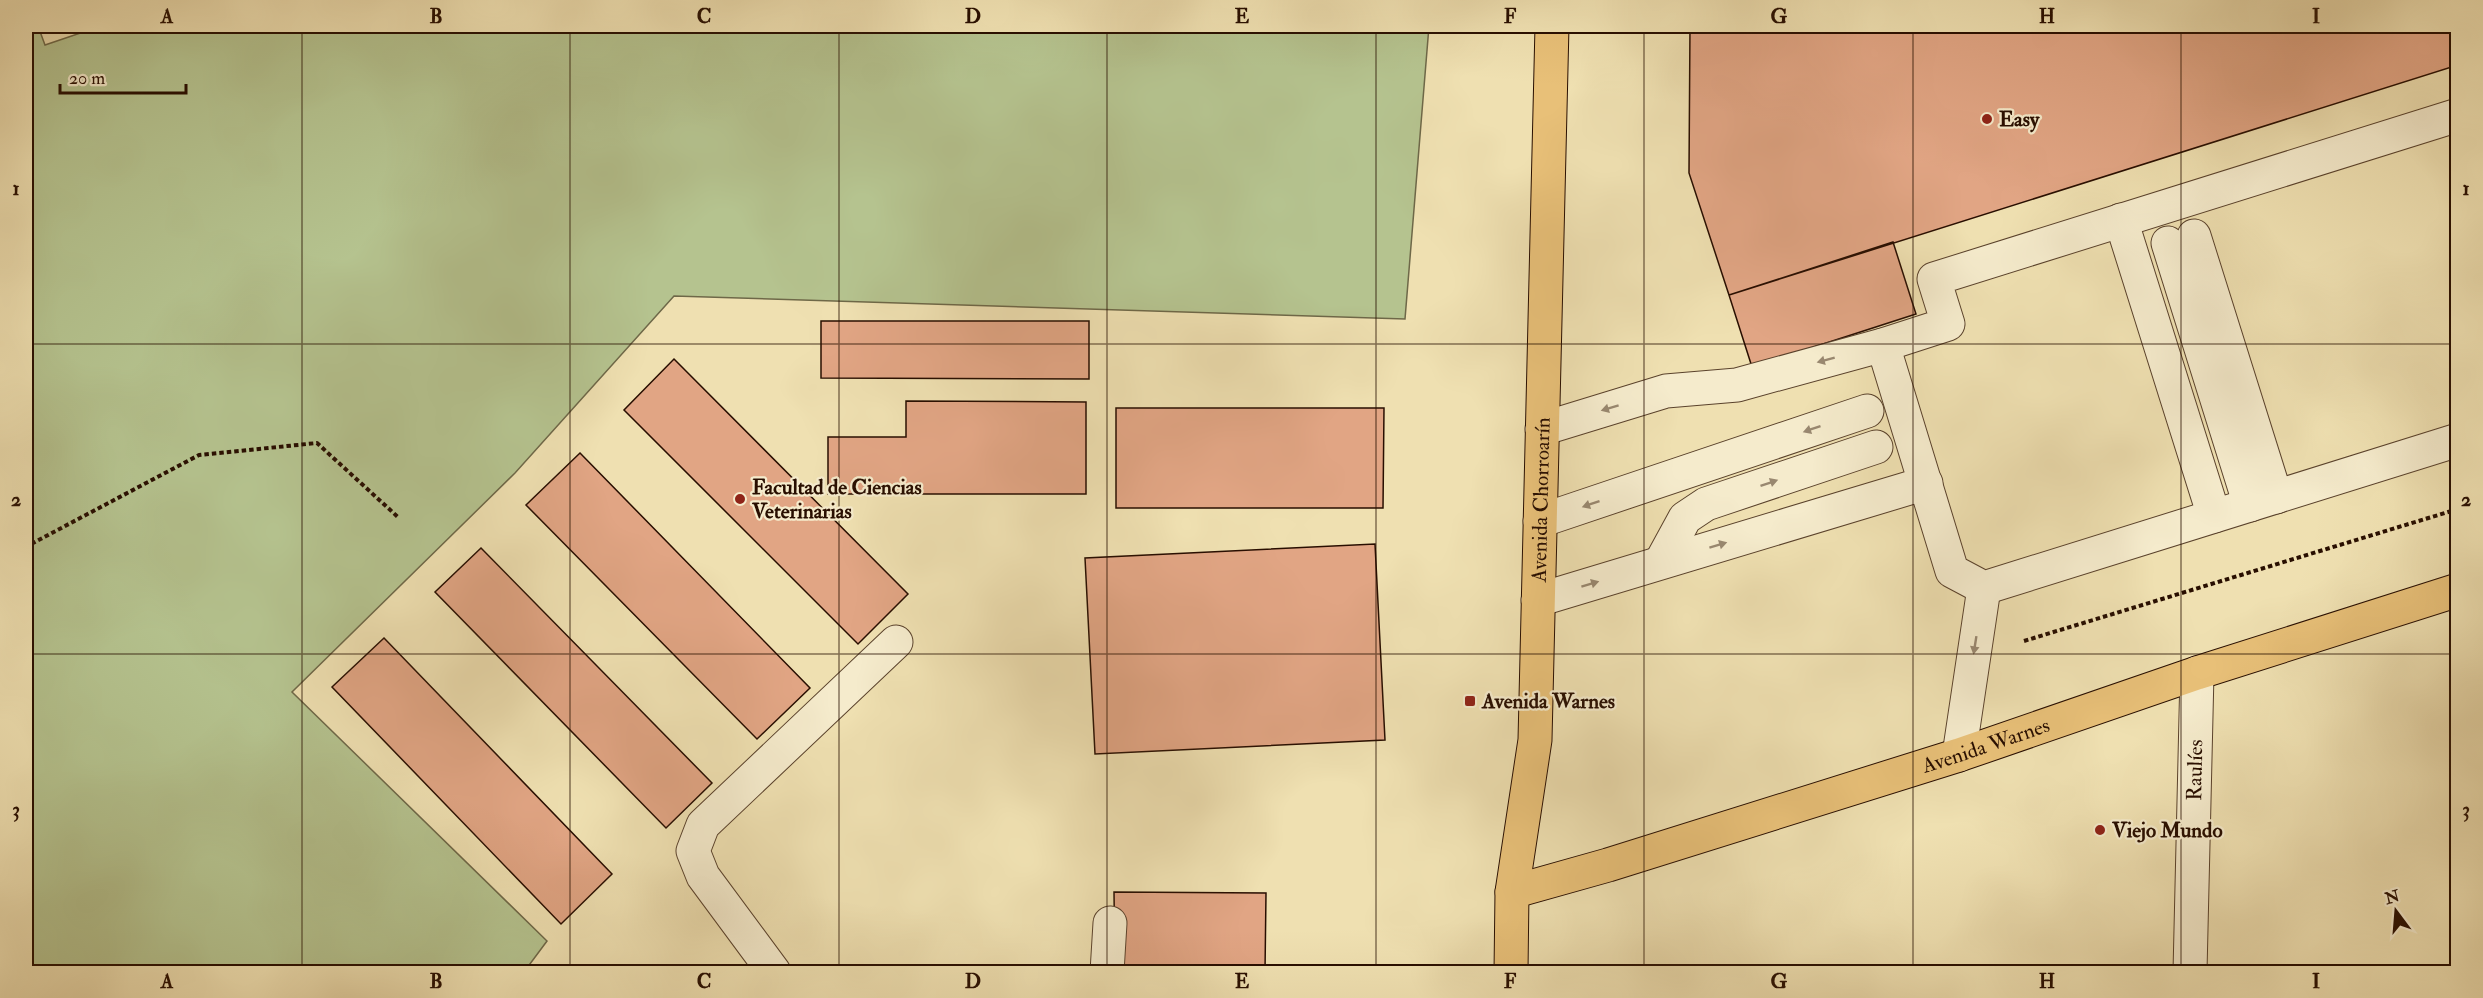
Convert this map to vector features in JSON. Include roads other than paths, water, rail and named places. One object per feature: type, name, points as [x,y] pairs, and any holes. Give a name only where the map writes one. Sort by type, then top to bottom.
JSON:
[{"type":"main road","name":"Avenida Chorroarín","points":[[1511,972],[1512,892],[1535,740],[1552,26]]},
{"type":"main road","name":"Avenida Warnes","points":[[1512,892],[1608,865],[1959,755],[2197,673],[2457,590]]},
{"type":"street","points":[[1542,429],[1666,391],[1737,385],[1882,345],[1948,324],[1934,279],[2457,115]]},
{"type":"street","points":[[2121,220],[2214,516]]},
{"type":"street","points":[[2181,239],[2263,501]]},
{"type":"street","points":[[1882,345],[1952,571],[1984,588],[2263,501],[2451,452]]},
{"type":"street","points":[[1540,521],[1867,411]]},
{"type":"street","points":[[1660,562],[1685,518],[1706,504],[1876,447]]},
{"type":"street","points":[[1538,600],[1926,483]]},
{"type":"street","points":[[1959,755],[1984,588]]},
{"type":"street","points":[[774,972],[703,876],[693,851],[703,825],[896,642]]},
{"type":"street","name":"Raulíes","points":[[2190,972],[2197,673]]},
{"type":"street","points":[[1107,972],[1110,922]]},
{"type":"place","name":"Easy","points":[[1987,119]]},
{"type":"place","name":"Facultad de Ciencias Veterinarias","points":[[740,499]]},
{"type":"place","name":"Avenida Warnes","points":[[1470,701]]},
{"type":"place","name":"Viejo Mundo","points":[[2100,830]]}]
